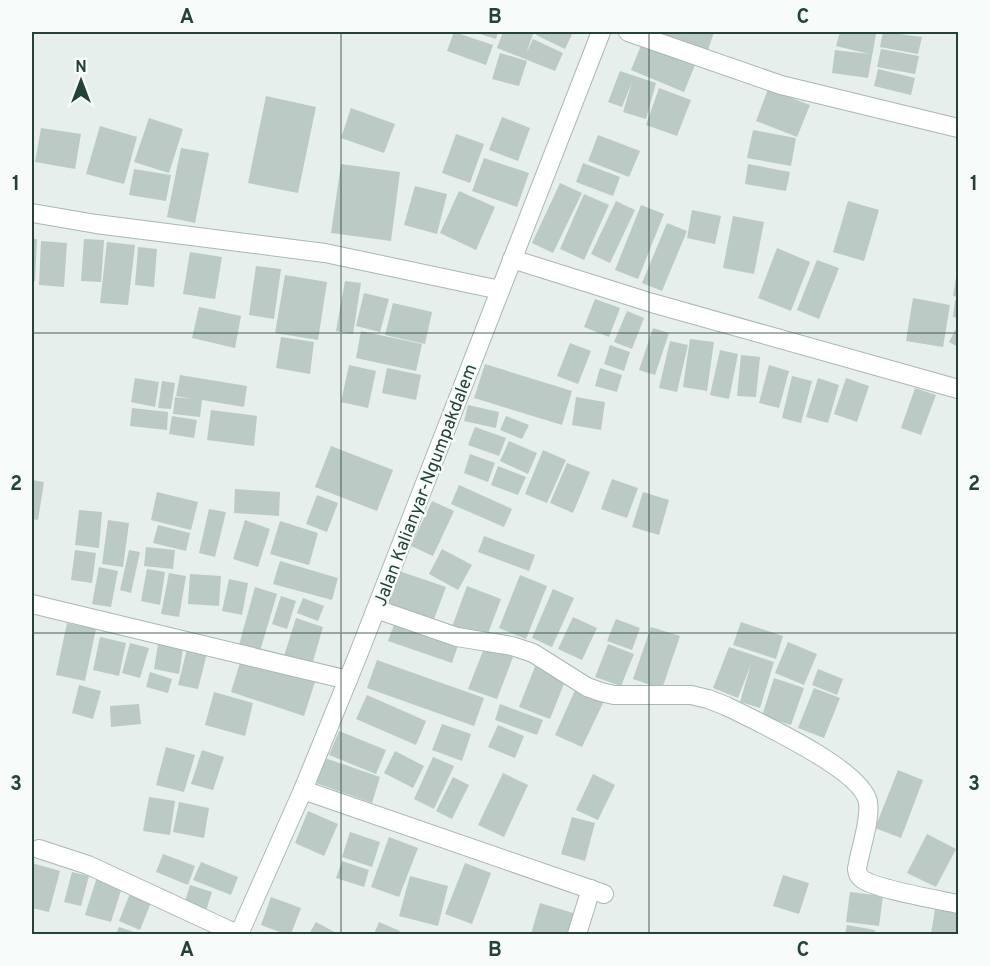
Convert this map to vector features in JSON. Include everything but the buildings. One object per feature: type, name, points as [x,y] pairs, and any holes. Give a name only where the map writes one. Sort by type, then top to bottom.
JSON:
[{"type":"street","name":"Jalan Kalianyar-Ngumpakdalem","points":[[232,932],[303,790],[601,32]]},
{"type":"street","points":[[628,32],[781,85],[958,128]]},
{"type":"street","points":[[32,213],[96,224],[325,253],[500,290]]},
{"type":"street","points":[[512,259],[652,303],[958,389]]},
{"type":"street","points":[[32,604],[348,680]]},
{"type":"street","points":[[376,609],[456,637],[512,646],[532,652],[587,687],[601,692],[615,695],[691,695],[708,699],[756,721],[835,765],[866,795],[869,804],[868,815],[857,869],[861,877],[868,882],[910,894],[958,904]]},
{"type":"street","points":[[303,790],[597,891],[577,934]]},
{"type":"street","points":[[39,849],[88,865],[232,932]]}]
